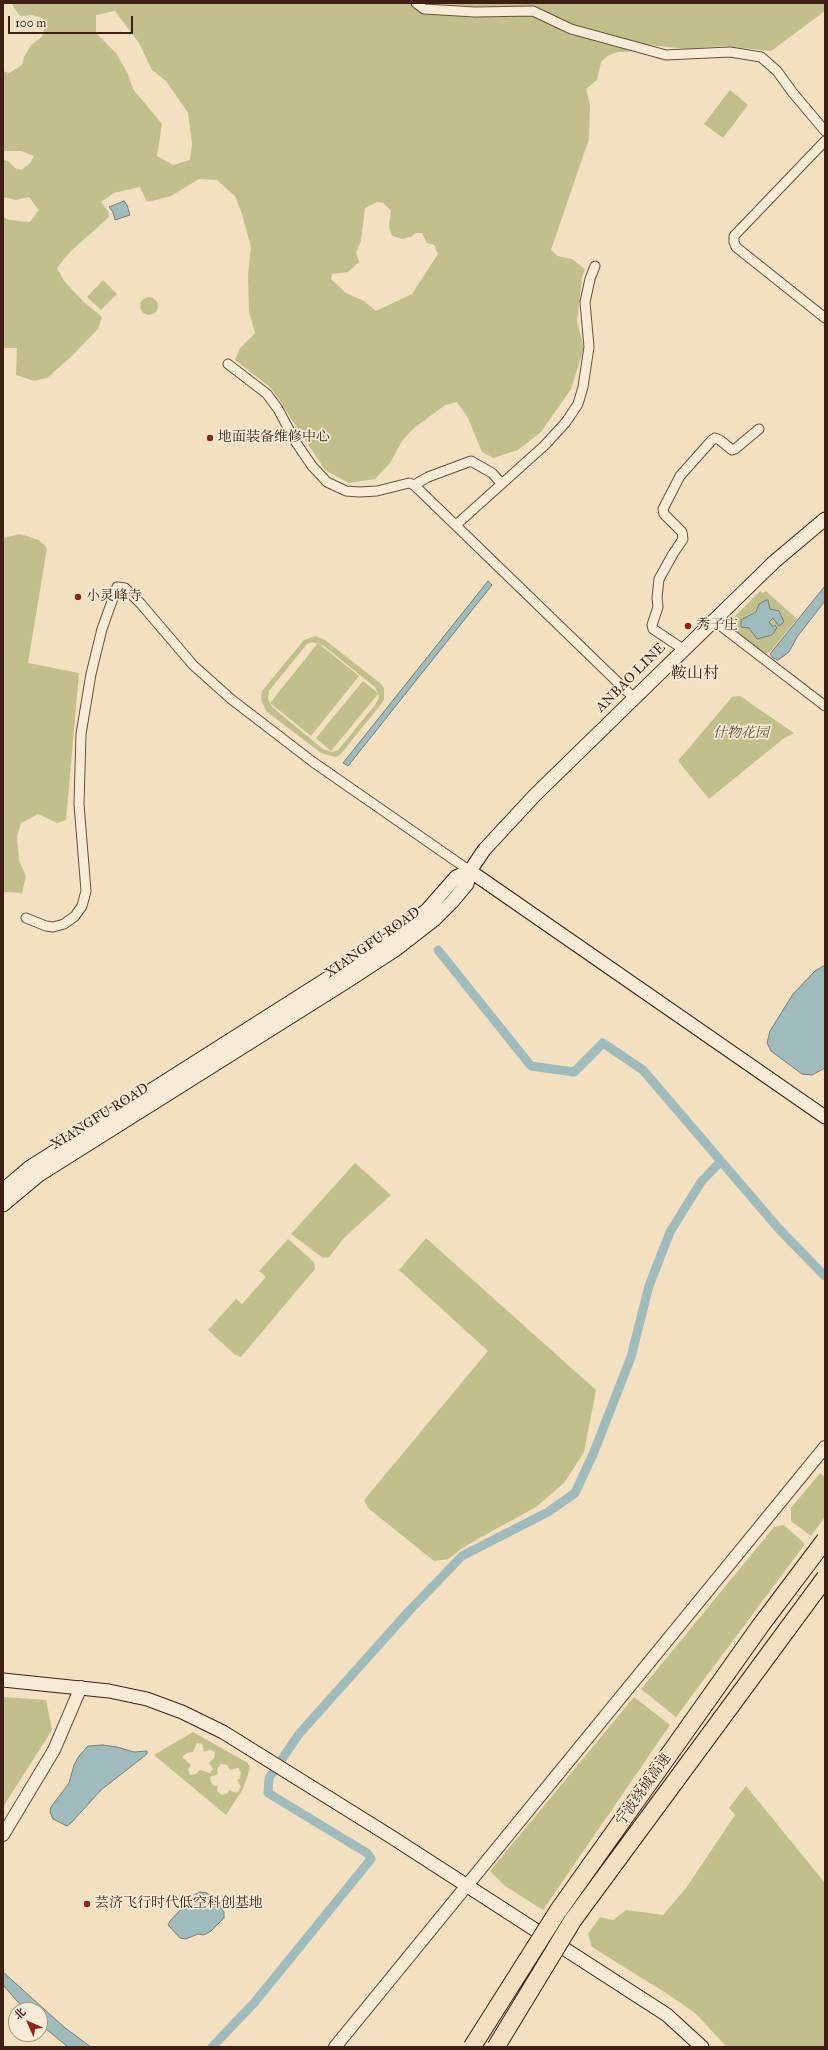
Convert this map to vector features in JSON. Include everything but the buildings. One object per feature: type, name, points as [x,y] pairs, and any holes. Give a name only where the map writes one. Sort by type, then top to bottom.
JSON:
[{"type":"highway","name":"宁波绕城高速","points":[[472,2047],[558,1911],[761,1625],[825,1540]]},
{"type":"highway","name":"宁波绕城高速","points":[[496,2047],[573,1920],[825,1578]]},
{"type":"main road","name":"ANBAO LINE","points":[[470,871],[484,850],[535,795],[713,620],[774,562],[825,518]]},
{"type":"main road","points":[[470,871],[823,1113]]},
{"type":"main road","name":"XIANGFU ROAD","points":[[3,1190],[36,1164],[388,940],[427,910],[456,877],[470,871]]},
{"type":"main road","name":"XIANGFU ROAD","points":[[3,1205],[39,1175],[89,1142],[300,1012],[402,945],[435,919],[452,902],[467,884],[470,871]]},
{"type":"main road","points":[[3,1680],[81,1687],[148,1699],[182,1712],[223,1732],[293,1775],[667,2014],[702,2047]]},
{"type":"street","points":[[416,3],[424,9],[475,12],[534,11],[571,29],[666,55],[730,52],[761,57],[777,71],[793,93],[825,131]]},
{"type":"street","points":[[825,142],[734,236],[736,247],[825,318]]},
{"type":"street","points":[[456,525],[544,445],[566,422],[578,404],[584,387],[589,347],[585,302],[590,278],[595,266]]},
{"type":"street","points":[[228,364],[267,394],[278,409],[295,441],[312,466],[336,488],[346,491],[360,492],[377,491],[409,483],[414,485],[634,698]]},
{"type":"street","points":[[683,649],[653,629],[652,626],[658,607],[656,598],[659,579],[667,563],[683,539],[682,532],[664,514],[663,509],[680,476],[712,440],[715,438],[720,440],[732,450],[759,429]]},
{"type":"street","points":[[414,485],[428,477],[471,460],[492,473],[501,483]]},
{"type":"street","points":[[26,918],[46,926],[53,927],[64,924],[75,916],[82,906],[86,891],[79,804],[81,734],[91,674],[102,629],[117,587],[125,588],[141,604],[193,665],[231,699],[313,762],[470,871]]},
{"type":"street","points":[[713,620],[825,706]]},
{"type":"street","points":[[335,2047],[825,1447]]},
{"type":"street","points":[[3,1836],[54,1750],[81,1687]]},
{"type":"green space","points":[[12,3],[825,3],[825,11],[771,51],[723,46],[685,49],[642,44],[629,52],[618,52],[609,55],[601,62],[597,80],[586,89],[590,105],[589,139],[551,250],[558,256],[572,259],[585,269],[582,278],[577,322],[584,348],[571,389],[541,432],[518,450],[493,458],[482,452],[468,418],[457,402],[445,405],[413,429],[402,441],[390,463],[375,479],[349,483],[325,470],[271,388],[235,360],[240,348],[255,333],[249,312],[248,275],[251,247],[242,214],[235,196],[217,180],[199,179],[171,196],[147,202],[140,187],[114,193],[101,202],[108,211],[109,217],[70,252],[57,268],[64,281],[84,302],[102,317],[98,329],[72,356],[47,378],[34,381],[16,375],[17,348],[3,348],[3,217],[10,220],[30,222],[39,210],[29,197],[16,200],[3,197],[3,160],[8,161],[15,168],[21,170],[30,163],[34,156],[21,151],[3,151],[3,71],[9,73],[22,65],[24,57],[31,45],[42,37],[45,26],[42,18],[32,15],[20,16]],"holes":[[[115,11],[139,43],[152,70],[166,81],[188,113],[192,144],[190,160],[173,165],[157,156],[162,124],[133,89],[128,74],[116,53],[96,33],[96,15]],[[377,202],[383,203],[391,211],[389,226],[392,236],[402,239],[411,237],[416,233],[422,233],[427,243],[434,245],[438,254],[412,294],[376,311],[364,301],[346,293],[331,279],[332,274],[348,272],[359,262],[356,252],[361,241],[365,208]]]},
{"type":"green space","points":[[730,90],[748,105],[723,138],[704,124]]},
{"type":"green space","points":[[103,280],[117,294],[101,310],[87,297]]},
{"type":"green space","points":[[145,297],[153,297],[158,302],[156,313],[153,315],[145,315],[140,310],[140,302]]},
{"type":"green space","points":[[20,534],[39,540],[47,548],[28,663],[79,673],[66,820],[57,823],[38,814],[21,823],[17,836],[19,860],[26,876],[22,893],[3,892],[3,538]]},
{"type":"green space","points":[[760,591],[763,593],[766,591],[797,619],[770,652],[763,654],[726,625]]},
{"type":"green space","points":[[316,636],[325,640],[380,683],[384,688],[384,699],[382,703],[340,755],[335,757],[321,753],[266,711],[261,699],[262,691],[304,640]],"holes":[[[312,642],[324,646],[375,687],[378,693],[363,681],[316,738],[331,751],[378,694],[379,698],[338,750],[332,752],[323,749],[272,707],[268,699],[269,691],[307,644]]]},
{"type":"green space","points":[[318,643],[359,676],[311,736],[270,703]]},
{"type":"green space","name":"什物花园","points":[[740,696],[794,733],[783,739],[709,799],[678,761],[732,697]]},
{"type":"green space","points":[[355,1163],[391,1195],[344,1238],[329,1257],[323,1258],[291,1234]]},
{"type":"green space","points":[[426,1238],[596,1390],[584,1452],[564,1483],[536,1507],[467,1545],[448,1559],[434,1561],[368,1508],[364,1500],[488,1351],[399,1270]]},
{"type":"green space","points":[[288,1239],[314,1262],[315,1269],[241,1357],[234,1354],[208,1330],[236,1299],[242,1304],[266,1277],[259,1271]]},
{"type":"green space","points":[[820,1473],[825,1477],[825,1517],[811,1536],[791,1521],[791,1508]]},
{"type":"green space","points":[[784,1525],[805,1544],[676,1717],[641,1689],[774,1527]]},
{"type":"green space","points":[[3,1697],[46,1700],[52,1730],[3,1807]]},
{"type":"green space","points":[[634,1697],[670,1725],[543,1910],[505,1886],[490,1871]]},
{"type":"green space","points":[[193,1732],[248,1763],[250,1768],[243,1789],[226,1815],[154,1755]],"holes":[[[197,1743],[202,1744],[204,1752],[210,1750],[215,1752],[214,1758],[209,1763],[213,1769],[210,1773],[200,1770],[196,1774],[190,1775],[188,1769],[191,1765],[182,1757],[187,1753],[193,1752]],[[221,1764],[227,1765],[230,1770],[238,1768],[241,1772],[240,1778],[237,1780],[241,1787],[237,1793],[229,1790],[228,1793],[222,1795],[217,1791],[218,1785],[215,1786],[211,1783],[210,1777],[218,1774],[217,1769]]]},
{"type":"green space","points":[[746,1786],[825,1883],[825,2047],[727,2047],[695,2013],[592,1947],[588,1934],[600,1917],[613,1920],[626,1910],[663,1915],[686,1888],[735,1815],[729,1808]]},
{"type":"water","points":[[124,201],[130,215],[115,220],[113,212],[109,207]]},
{"type":"water","points":[[488,581],[492,585],[348,766],[343,763]]},
{"type":"water","points":[[825,586],[825,601],[797,637],[789,652],[778,660],[773,658],[770,654]]},
{"type":"water","points":[[768,600],[770,609],[779,611],[784,622],[779,626],[773,618],[769,622],[773,627],[775,625],[777,628],[772,635],[757,639],[749,628],[741,627],[741,620],[756,612],[759,604]]},
{"type":"water","points":[[825,965],[825,1068],[812,1075],[802,1074],[771,1051],[767,1043],[770,1031],[793,994],[815,971]]},
{"type":"water","points":[[103,1745],[134,1752],[147,1751],[147,1754],[101,1790],[67,1826],[53,1819],[50,1812],[51,1807],[69,1783],[74,1765],[79,1756],[88,1746]]},
{"type":"water","points":[[200,1892],[207,1893],[216,1901],[224,1912],[224,1918],[211,1931],[204,1935],[198,1934],[186,1939],[180,1938],[168,1925],[194,1895]]},
{"type":"water","points":[[3,1972],[36,2002],[18,2002],[3,1985]]},
{"type":"water","points":[[48,2013],[64,2027],[91,2047],[68,2047],[48,2031]]},
{"type":"waterway","points":[[438,950],[531,1066],[574,1072],[603,1043],[643,1070],[779,1229],[825,1276]]},
{"type":"waterway","points":[[212,2047],[254,2003],[371,1859],[367,1853],[268,1793],[269,1778],[299,1734],[409,1611],[462,1556],[548,1512],[575,1493],[594,1452],[631,1357],[649,1286],[670,1232],[701,1182],[721,1161]]},
{"type":"place","name":"地面装备维修中心","points":[[210,438]]},
{"type":"place","name":"小灵峰寺","points":[[78,597]]},
{"type":"place","name":"秀子庄","points":[[688,626]]},
{"type":"place","name":"芸济飞行时代低空科创基地","points":[[87,1904]]},
{"type":"district","name":"鞍山村","points":[[695,674]]}]
